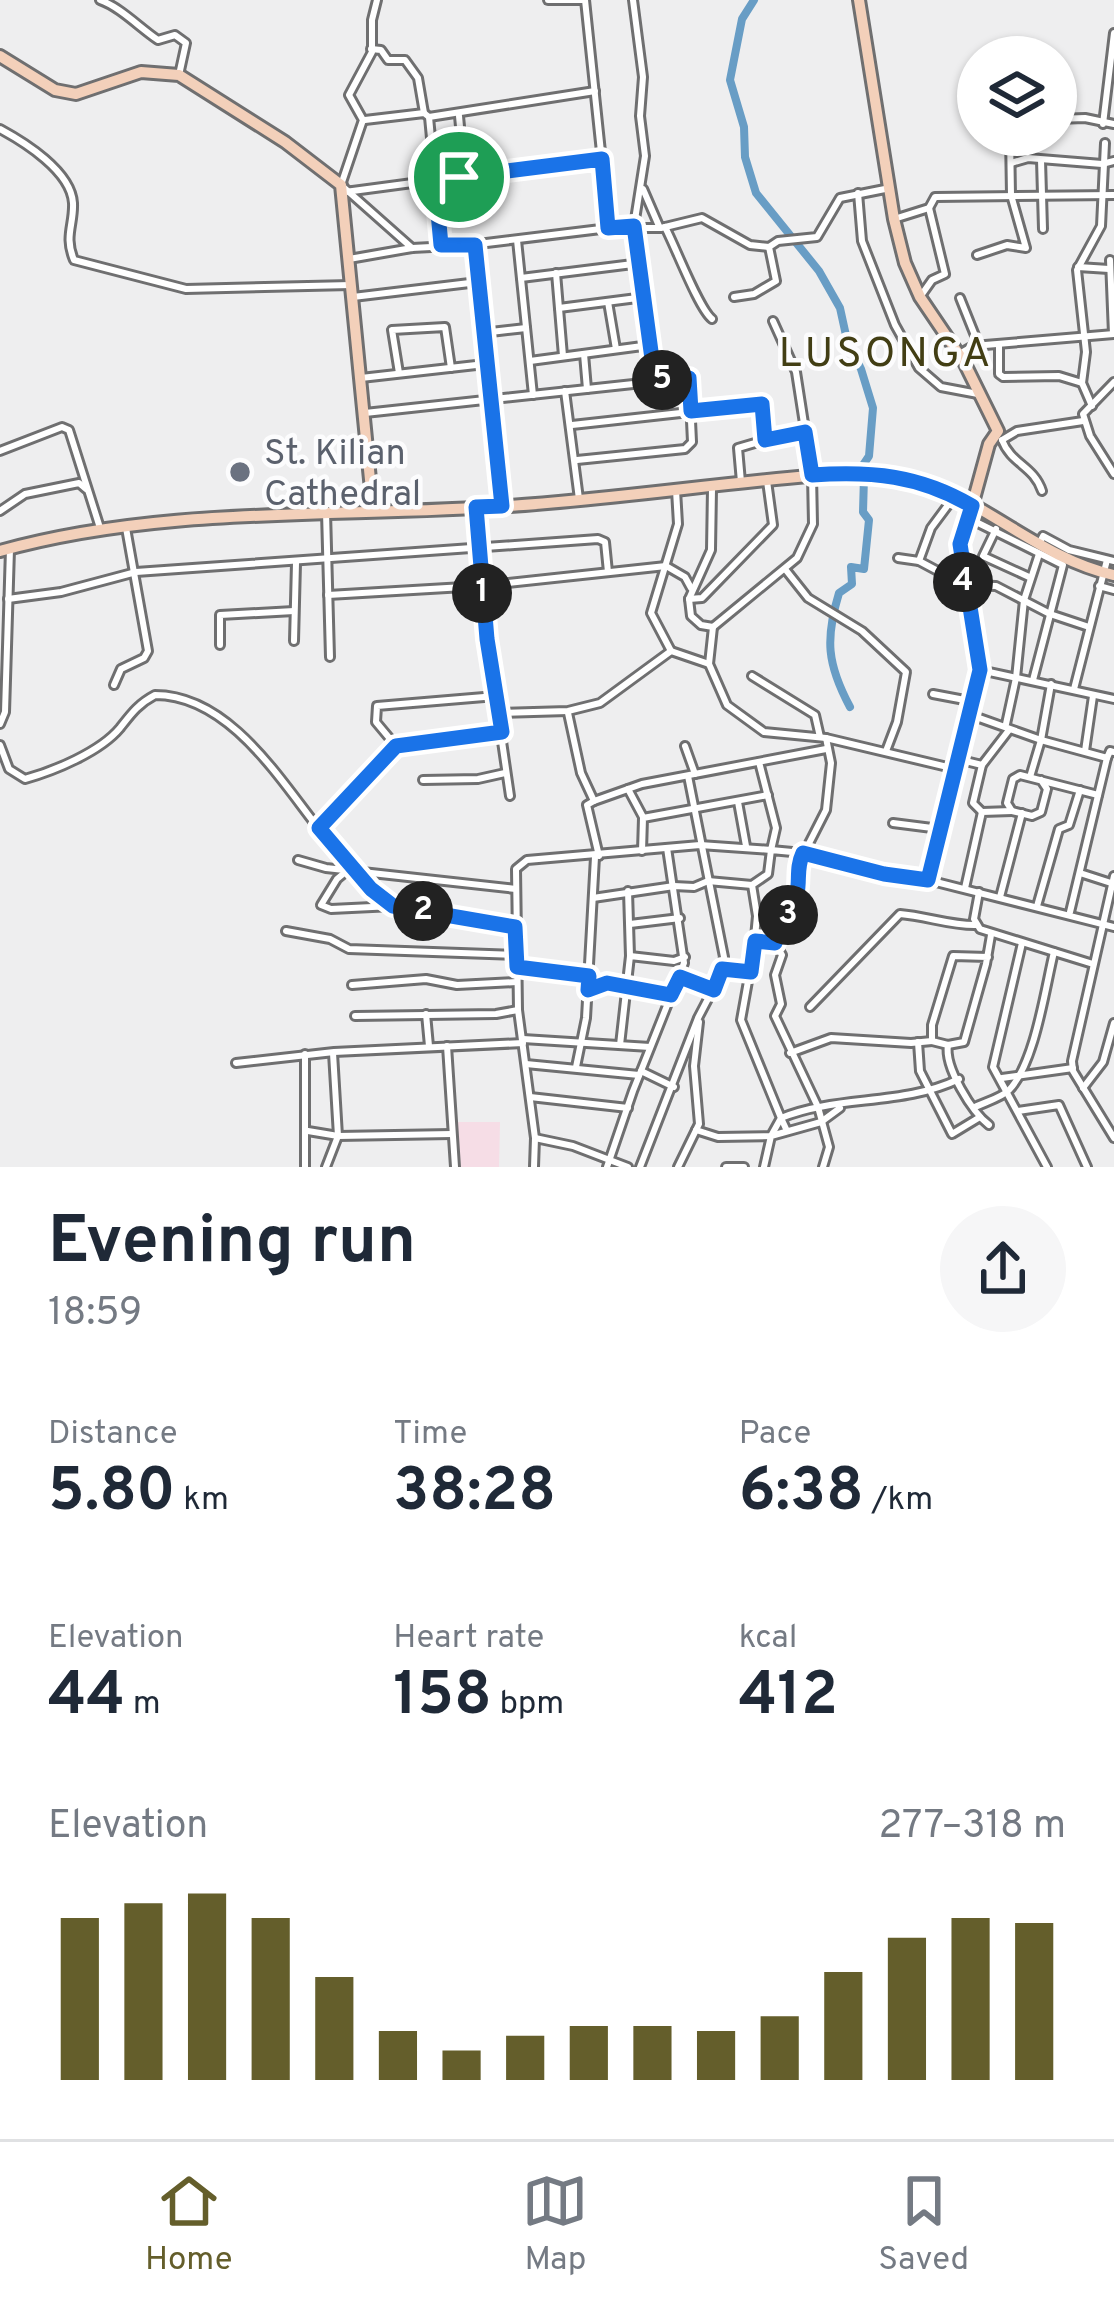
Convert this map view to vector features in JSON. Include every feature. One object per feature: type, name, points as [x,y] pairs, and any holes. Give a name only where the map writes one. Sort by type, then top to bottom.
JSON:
[{"type":"street","points":[[100,0],[112,2],[122,16],[158,40],[175,35],[187,43],[179,75]]},
{"type":"street","points":[[374,510],[343,190],[363,120],[349,94],[371,49],[377,0]]},
{"type":"street","points":[[548,0],[584,0],[608,228]]},
{"type":"street","points":[[633,0],[643,77],[640,116],[645,156],[634,226],[655,381]]},
{"type":"street","points":[[859,0],[894,218],[912,280],[958,356],[1007,454],[1033,470],[1042,491]]},
{"type":"street","points":[[1103,124],[1114,32]]},
{"type":"street","points":[[371,49],[381,50],[388,60],[405,60],[418,78],[441,245]]},
{"type":"street","points":[[0,56],[55,90],[76,94],[141,72],[179,75],[285,142],[412,248]]},
{"type":"street","points":[[363,120],[458,115],[595,91]]},
{"type":"street","points":[[458,115],[464,169],[459,177]]},
{"type":"street","points":[[1077,118],[1114,124]]},
{"type":"street","points":[[0,129],[40,152],[68,191],[73,203],[68,218],[74,260],[186,289],[352,291],[478,282]]},
{"type":"street","points":[[1092,406],[1082,382],[1078,267],[1101,226],[1105,143]]},
{"type":"street","points":[[977,255],[1006,245],[1026,248],[1011,195],[1010,156]]},
{"type":"street","points":[[343,190],[602,159]]},
{"type":"street","points":[[1041,159],[1043,229]]},
{"type":"street","points":[[1010,163],[1114,161]]},
{"type":"street","points":[[641,185],[691,277],[701,311],[712,320]]},
{"type":"street","points":[[349,259],[608,228],[663,228],[702,218],[750,245],[769,247],[778,241],[817,237],[840,198],[890,188]]},
{"type":"street","points":[[858,193],[862,241],[895,325],[920,368],[941,387],[978,394]]},
{"type":"street","points":[[912,280],[945,274],[929,208],[935,197],[1114,196]]},
{"type":"street","points":[[894,218],[929,208]]},
{"type":"street","points":[[517,240],[533,395]]},
{"type":"street","points":[[475,245],[502,506]]},
{"type":"street","points":[[734,297],[754,294],[776,281],[769,247]]},
{"type":"street","points":[[521,278],[641,263]]},
{"type":"street","points":[[958,356],[973,346],[1014,340],[1114,334],[1109,264],[1078,267]]},
{"type":"street","points":[[556,273],[563,356]]},
{"type":"street","points":[[920,298],[932,280]]},
{"type":"street","points":[[559,308],[645,297]]},
{"type":"street","points":[[960,298],[976,338],[973,346]]},
{"type":"street","points":[[608,302],[616,350]]},
{"type":"street","points":[[773,321],[796,372],[812,475],[813,524],[797,558],[713,627],[709,664],[727,705],[764,731],[823,737],[956,769]]},
{"type":"street","points":[[399,374],[392,330],[445,327],[451,368]]},
{"type":"street","points":[[482,333],[526,328]]},
{"type":"street","points":[[530,361],[650,345]]},
{"type":"street","points":[[999,345],[1003,377],[1059,376],[1082,382]]},
{"type":"street","points":[[584,354],[587,388]]},
{"type":"street","points":[[361,378],[485,364]]},
{"type":"street","points":[[364,413],[689,378],[692,442],[685,449],[577,460]]},
{"type":"street","points":[[1114,382],[1083,414],[1114,477]]},
{"type":"street","points":[[565,391],[579,499]]},
{"type":"street","points":[[572,425],[762,404],[765,440]]},
{"type":"street","points":[[928,880],[980,670],[960,544],[989,444],[1017,431],[1084,421]]},
{"type":"street","points":[[0,451],[62,427],[69,430],[101,531]]},
{"type":"street","points":[[741,484],[738,448],[805,432]]},
{"type":"street","points":[[0,724],[5,712],[5,549],[126,527],[326,512],[502,506],[857,472],[902,476],[954,496],[995,529],[1039,549],[1109,567],[1099,586],[1074,688]]},
{"type":"street","points":[[690,595],[702,598],[772,525],[766,481]]},
{"type":"street","points":[[0,511],[25,494],[79,483],[88,492]]},
{"type":"street","points":[[690,595],[711,550],[712,485]]},
{"type":"street","points":[[676,488],[678,524],[652,613],[671,651],[709,664]]},
{"type":"street","points":[[919,561],[932,528],[954,496]]},
{"type":"street","points":[[476,507],[481,586],[510,796]]},
{"type":"street","points":[[326,512],[330,657]]},
{"type":"street","points":[[969,512],[1063,566],[1033,680]]},
{"type":"street","points":[[114,685],[121,669],[144,658],[148,651],[126,527]]},
{"type":"street","points":[[995,529],[983,556],[1030,577]]},
{"type":"street","points":[[8,599],[62,592],[136,572],[598,538],[605,542],[608,572]]},
{"type":"street","points":[[1039,549],[1024,600],[1008,727],[982,765],[973,803],[982,812],[1032,816],[1041,812],[1047,789],[1041,780]]},
{"type":"street","points":[[898,558],[919,561],[964,585],[996,586],[1089,628]]},
{"type":"street","points":[[293,640],[296,563]]},
{"type":"street","points":[[328,595],[481,586],[666,566],[685,577],[691,616],[713,627]]},
{"type":"street","points":[[784,568],[808,598],[862,631],[906,672],[886,751]]},
{"type":"street","points":[[1099,586],[1114,590]]},
{"type":"street","points":[[220,645],[220,615],[294,611]]},
{"type":"street","points":[[500,713],[568,711],[600,703],[671,651]]},
{"type":"street","points":[[980,670],[1114,699]]},
{"type":"street","points":[[752,676],[815,715],[831,763],[826,810],[797,866],[798,893],[775,943]]},
{"type":"street","points":[[1030,777],[1051,684]]},
{"type":"street","points":[[933,694],[970,701]]},
{"type":"street","points":[[1084,751],[1094,694]]},
{"type":"street","points":[[0,745],[15,775],[25,779],[89,752],[145,700],[166,695],[209,711],[258,751],[353,869],[393,906]]},
{"type":"street","points":[[396,746],[376,722],[377,706],[496,696]]},
{"type":"street","points":[[568,711],[581,773],[594,800]]},
{"type":"street","points":[[968,713],[1041,740],[1110,755],[1070,914]]},
{"type":"street","points":[[319,828],[396,746],[502,732]]},
{"type":"street","points":[[640,1167],[724,957],[685,746]]},
{"type":"street","points":[[576,1067],[588,990],[597,856],[587,805],[659,781],[826,749]]},
{"type":"street","points":[[957,759],[982,765]]},
{"type":"street","points":[[593,898],[694,887],[708,880],[752,885],[768,874],[776,828],[759,762]]},
{"type":"street","points":[[655,770],[659,781]]},
{"type":"street","points":[[423,780],[478,779],[506,773]]},
{"type":"street","points":[[1012,811],[1007,803],[1012,779],[1020,775],[1098,795]]},
{"type":"street","points":[[1103,780],[1114,782]]},
{"type":"street","points":[[628,789],[643,818],[642,851]]},
{"type":"street","points":[[1037,905],[1059,829],[1070,825],[1080,790]]},
{"type":"street","points":[[643,818],[768,795]]},
{"type":"street","points":[[738,802],[747,848]]},
{"type":"street","points":[[965,889],[982,812]]},
{"type":"street","points":[[1000,897],[1022,813]]},
{"type":"street","points":[[892,823],[940,830]]},
{"type":"street","points":[[534,1167],[536,1138],[518,1010],[515,927],[516,869],[526,860],[700,845],[803,853],[1114,926]]},
{"type":"street","points":[[609,1162],[685,957],[667,848]]},
{"type":"street","points":[[298,860],[326,868],[517,889]]},
{"type":"street","points":[[353,869],[337,879],[321,905],[331,909],[393,906],[515,927]]},
{"type":"street","points":[[1080,873],[1113,880],[1073,1068],[1114,1138]]},
{"type":"street","points":[[752,885],[755,941],[741,1020],[787,1131]]},
{"type":"street","points":[[620,1046],[630,956],[628,891]]},
{"type":"street","points":[[979,892],[974,919],[991,935],[1094,964]]},
{"type":"street","points":[[811,1007],[900,914],[977,925]]},
{"type":"street","points":[[629,924],[680,918]]},
{"type":"street","points":[[286,931],[330,939],[349,949],[516,955]]},
{"type":"street","points":[[790,1053],[830,1038],[964,1042],[991,935]]},
{"type":"street","points":[[755,941],[775,943]]},
{"type":"street","points":[[775,943],[782,955],[776,975],[782,1004],[775,1016],[818,1107],[829,1147],[823,1167]]},
{"type":"street","points":[[1022,943],[993,1067],[1047,1167]]},
{"type":"street","points":[[975,1108],[1008,1091],[1018,1073],[1054,952]]},
{"type":"street","points":[[630,956],[674,961],[685,957]]},
{"type":"street","points":[[932,1041],[932,1025],[953,956],[988,957]]},
{"type":"street","points":[[517,967],[589,976]]},
{"type":"street","points":[[722,969],[751,972]]},
{"type":"street","points":[[680,977],[714,990]]},
{"type":"street","points":[[352,985],[426,979],[457,985],[517,982]]},
{"type":"street","points":[[588,990],[601,983],[671,995]]},
{"type":"street","points":[[355,1016],[518,1010]]},
{"type":"street","points":[[426,1014],[429,1046]]},
{"type":"street","points":[[678,1167],[700,1124],[694,1066],[698,1018]]},
{"type":"street","points":[[1083,1088],[1103,1062],[1114,1023]]},
{"type":"street","points":[[236,1063],[305,1054],[523,1041],[650,1047]]},
{"type":"street","points":[[918,1042],[916,1058],[952,1134],[980,1117]]},
{"type":"street","points":[[948,1045],[946,1058],[989,1125]]},
{"type":"street","points":[[447,1046],[455,1167]]},
{"type":"street","points":[[326,1167],[338,1136],[334,1052]]},
{"type":"street","points":[[305,1054],[305,1167]]},
{"type":"street","points":[[526,1064],[640,1073],[674,1088]]},
{"type":"street","points":[[1002,1078],[1073,1068]]},
{"type":"street","points":[[764,1167],[781,1118],[818,1107],[929,1093],[959,1079]]},
{"type":"street","points":[[530,1097],[628,1108]]},
{"type":"street","points":[[1018,1111],[1059,1105],[1087,1167]]},
{"type":"street","points":[[696,1130],[718,1137],[771,1136],[821,1122],[843,1106]]},
{"type":"street","points":[[308,1131],[338,1136],[452,1134]]},
{"type":"street","points":[[536,1138],[628,1167]]},
{"type":"street","points":[[726,1167],[744,1167]]},
{"type":"shaded area","points":[[458,1122],[500,1122],[499,1167],[458,1167]]},
{"type":"waterway","points":[[754,0],[742,19],[730,80],[744,127],[745,157],[756,193],[819,271],[840,308],[873,408],[869,456],[863,465]]},
{"type":"waterway","points":[[850,707],[837,678],[830,638],[839,593],[852,584],[851,567],[864,569],[869,520],[863,512],[864,477]]},
{"type":"place","name":"St. Kilian Cathedral","points":[[240,472]]},
{"type":"district","name":"LUSONGA","points":[[886,351]]},
{"type":"route","points":[[602,159],[608,228],[634,226],[655,381],[689,378],[691,411],[762,404],[765,440],[805,432],[812,475],[902,476],[933,485],[972,506],[960,544],[980,670],[928,880],[803,853],[797,866],[798,893],[775,943],[755,941],[751,972],[722,969],[714,990],[680,977],[671,995],[607,983],[588,990],[589,976],[517,967],[515,927],[393,906],[371,889],[319,828],[396,746],[502,732],[487,639],[476,507],[502,506],[475,245],[441,245],[435,180],[459,177],[602,159]]}]
